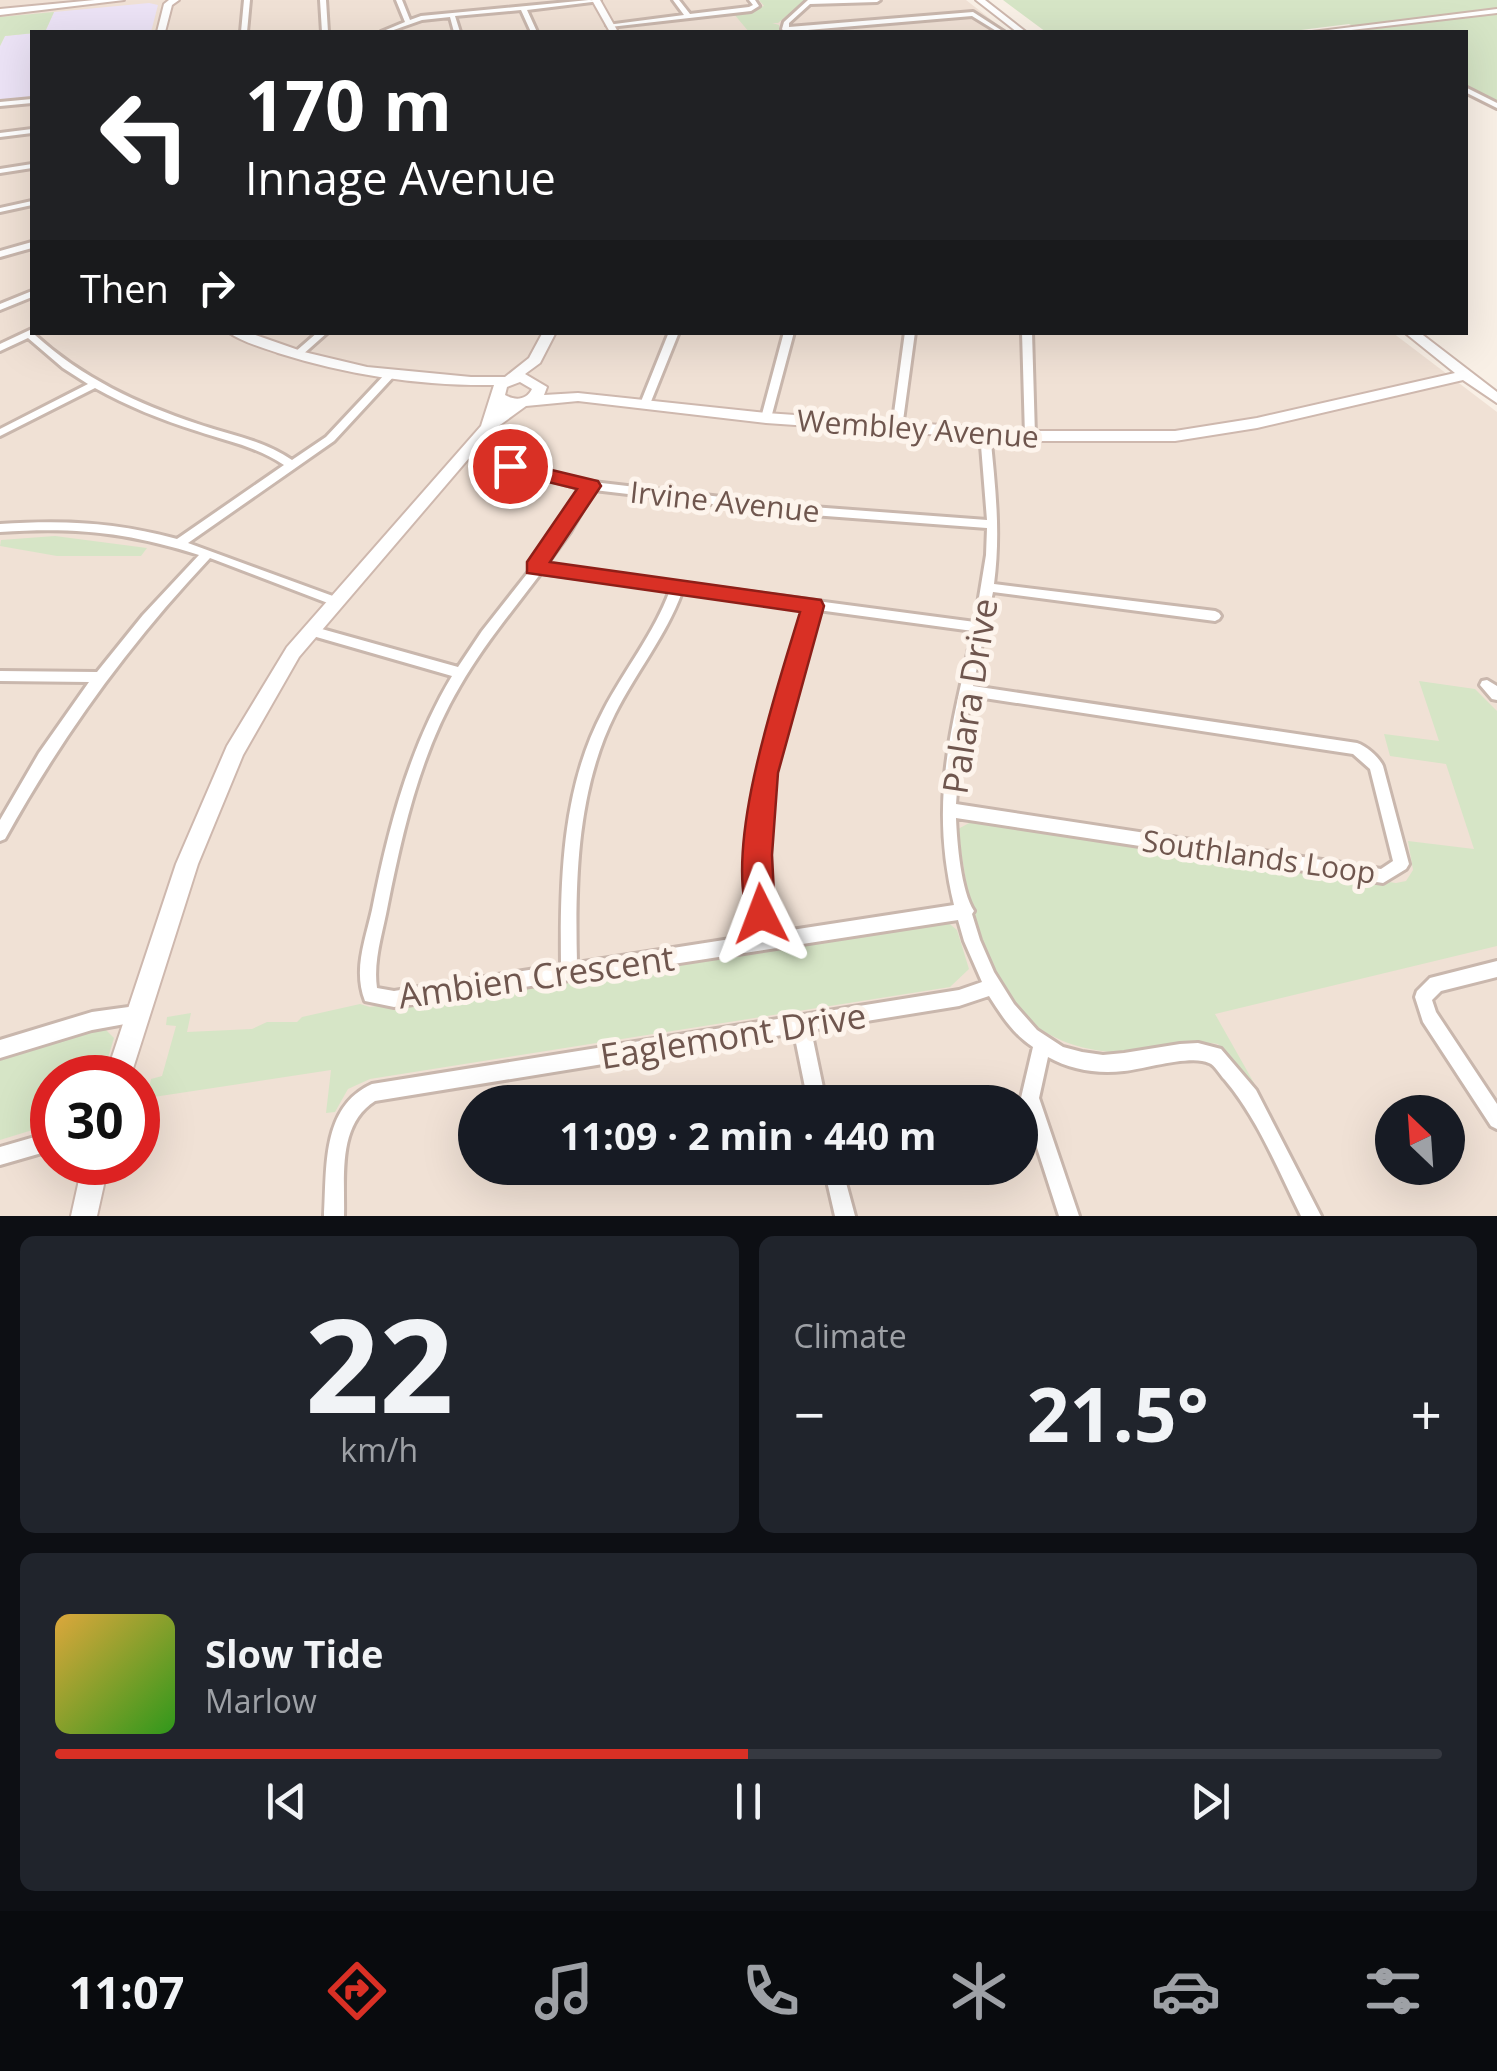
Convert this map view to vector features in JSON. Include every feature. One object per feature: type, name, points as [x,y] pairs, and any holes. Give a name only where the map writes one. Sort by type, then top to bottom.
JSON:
[{"type":"street","points":[[0,12],[123,0]]},
{"type":"street","points":[[244,30],[247,0]]},
{"type":"street","points":[[323,0],[325,30]]},
{"type":"street","points":[[399,0],[408,21]]},
{"type":"street","points":[[475,0],[479,12]]},
{"type":"street","points":[[676,0],[688,16]]},
{"type":"street","points":[[388,30],[408,21],[596,1],[612,29],[751,10],[756,6],[752,0]]},
{"type":"street","points":[[877,0],[810,1],[786,22],[786,30],[973,14],[998,30]]},
{"type":"street","points":[[980,0],[1019,30]]},
{"type":"street","points":[[161,30],[167,1]]},
{"type":"street","points":[[524,9],[533,30]]},
{"type":"street","points":[[1351,30],[1497,11]]},
{"type":"street","points":[[452,15],[456,30]]},
{"type":"street","points":[[1468,91],[1497,106]]},
{"type":"street","points":[[0,104],[30,101]]},
{"type":"street","points":[[0,135],[30,131]]},
{"type":"street","points":[[0,171],[30,166]]},
{"type":"street","points":[[0,210],[30,203]]},
{"type":"street","points":[[0,254],[30,246]]},
{"type":"street","points":[[0,307],[30,295]]},
{"type":"street","points":[[0,348],[30,333]]},
{"type":"street","points":[[33,335],[59,362],[95,384],[164,416],[266,447],[292,466]]},
{"type":"street","points":[[243,335],[298,354],[391,374],[464,384],[508,380]]},
{"type":"street","points":[[298,354],[320,335]]},
{"type":"street","points":[[488,427],[498,387],[535,360],[548,335]]},
{"type":"street","points":[[644,404],[673,335]]},
{"type":"street","points":[[766,418],[788,335]]},
{"type":"street","points":[[898,428],[910,335]]},
{"type":"street","points":[[1026,335],[1030,436]]},
{"type":"street","points":[[1414,335],[1497,399]]},
{"type":"street","points":[[123,1055],[186,864],[234,752],[293,652],[488,427],[538,394],[535,360]]},
{"type":"street","points":[[182,541],[330,439],[391,374]]},
{"type":"street","name":"Wembley Avenue","points":[[498,398],[526,402],[578,397],[766,418],[1030,436],[1175,436],[1470,379]]},
{"type":"street","name":"Wembley Avenue","points":[[508,380],[537,382],[578,397]]},
{"type":"street","points":[[0,433],[95,384]]},
{"type":"street","points":[[464,384],[498,398]]},
{"type":"street","name":"Palara Drive","points":[[985,433],[992,549],[965,690],[950,810],[966,912],[990,987],[1021,1031],[1042,1046],[1106,1065],[1138,1063],[1187,1052],[1215,1055],[1250,1096],[1311,1216]]},
{"type":"street","name":"Irvine Avenue","points":[[464,454],[590,486],[799,510],[990,524]]},
{"type":"street","name":"Ambien Crescent","points":[[590,486],[461,673],[430,731],[410,788],[382,896],[368,988],[380,999],[394,999],[966,912]]},
{"type":"street","points":[[0,528],[57,524],[112,527],[182,541],[337,602]]},
{"type":"street","points":[[0,834],[97,677],[142,622],[207,554]]},
{"type":"street","points":[[535,568],[978,627]]},
{"type":"street","points":[[986,587],[1216,616]]},
{"type":"street","points":[[569,972],[572,874],[586,772],[607,717],[677,588]]},
{"type":"street","points":[[765,942],[758,855],[763,787],[777,721],[813,606]]},
{"type":"street","points":[[311,631],[461,673]]},
{"type":"street","points":[[0,676],[97,677]]},
{"type":"street","name":"Southlands Loop","points":[[950,810],[1383,876],[1401,864],[1376,766],[1357,748],[965,690]]},
{"type":"street","points":[[1497,969],[1436,984],[1423,997],[1429,1016],[1497,1120]]},
{"type":"street","name":"Eaglemont Drive","points":[[334,1216],[342,1126],[353,1104],[365,1096],[959,998],[990,987]]},
{"type":"street","points":[[0,1048],[92,1021],[136,1014]]},
{"type":"street","points":[[801,1024],[814,1085]]},
{"type":"street","points":[[1042,1046],[1030,1098],[1069,1216]]},
{"type":"street","points":[[0,1156],[30,1147]]},
{"type":"street","points":[[84,1216],[91,1185]]},
{"type":"street","points":[[837,1185],[845,1216]]},
{"type":"shaded area","points":[[0,0],[966,0],[1004,30],[30,30],[30,335],[1396,335],[1497,412],[1497,1216],[0,1216]]},
{"type":"shaded area","points":[[158,5],[152,30],[46,30],[54,12]]},
{"type":"shaded area","points":[[30,33],[30,97],[0,100],[0,46],[5,36]]},
{"type":"green space","points":[[759,0],[805,0],[778,23],[772,23],[779,25],[780,30],[747,30],[734,14],[764,6]]},
{"type":"green space","points":[[1003,0],[1497,0],[1497,102],[1468,87],[1468,30],[1360,30],[1349,24],[1301,30],[1043,30]]},
{"type":"green space","points":[[54,12],[46,30],[5,36],[0,46],[0,17]]},
{"type":"green space","points":[[55,536],[147,548],[141,556],[57,556],[0,546],[1,540]]},
{"type":"green space","points":[[1419,681],[1475,689],[1497,711],[1497,946],[1215,1014],[1254,1083],[1247,1084],[1218,1044],[1197,1043],[1135,1053],[1087,1048],[1049,1034],[1020,1013],[999,984],[983,950],[972,912],[958,829],[971,822],[1396,883],[1406,881],[1413,870],[1408,841],[1474,849],[1446,764],[1390,756],[1384,734],[1439,741]]},
{"type":"green space","points":[[946,921],[957,930],[969,969],[950,987],[370,1079],[348,1089],[335,1112],[326,1113],[331,1070],[160,1096],[160,1077],[176,1026],[166,1025],[167,1017],[191,1013],[187,1032],[252,1029],[267,1022],[297,1022],[302,1017],[360,1004],[370,1007]]},
{"type":"green space","points":[[90,1029],[106,1030],[114,1038],[109,1055],[30,1055],[30,1131],[0,1140],[0,1055]]},
{"type":"route","points":[[510,466],[590,486],[535,568],[813,606],[765,773],[758,855],[761,914]]}]
